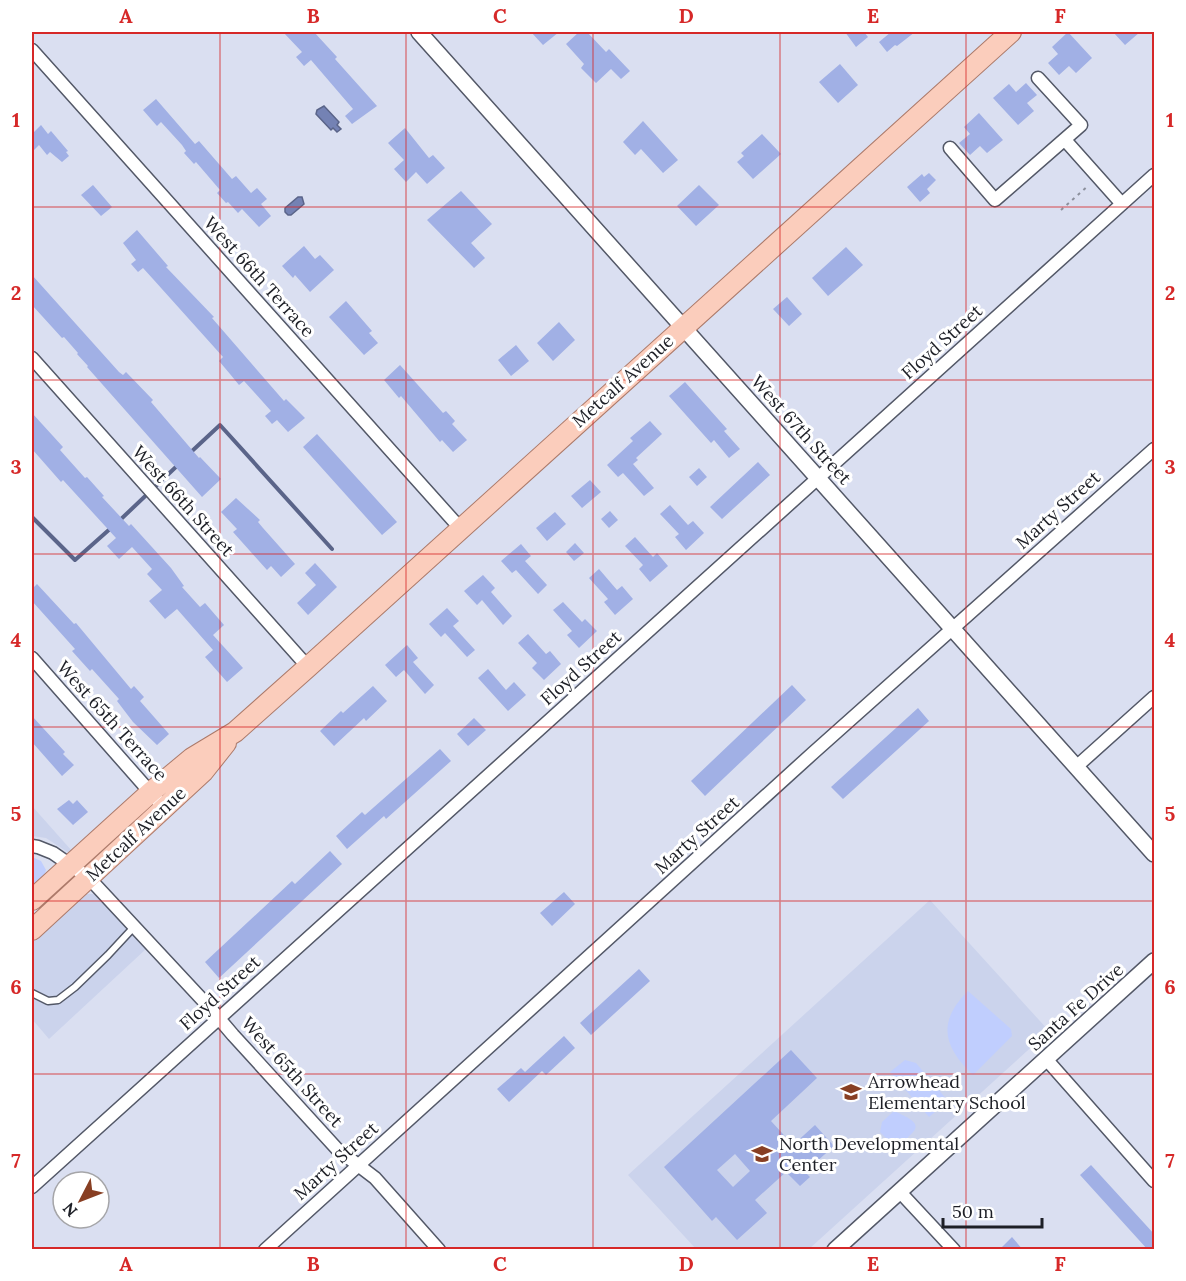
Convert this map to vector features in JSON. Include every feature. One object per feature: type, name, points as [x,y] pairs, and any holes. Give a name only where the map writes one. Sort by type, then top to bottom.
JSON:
[{"type":"main road","name":"Metcalf Avenue","points":[[32,900],[151,792],[192,759],[235,732],[1011,32]]},
{"type":"main road","name":"Metcalf Avenue","points":[[32,930],[203,772],[235,732]]},
{"type":"street","name":"West 67th Street","points":[[419,32],[1155,854]]},
{"type":"street","name":"West 66th Terrace","points":[[32,50],[460,528]]},
{"type":"street","points":[[950,148],[995,200],[1081,125],[1038,78]]},
{"type":"street","points":[[1065,140],[1122,204]]},
{"type":"street","name":"Floyd Street","points":[[32,1187],[1155,175]]},
{"type":"street","name":"West 66th Street","points":[[32,358],[308,667]]},
{"type":"street","name":"Marty Street","points":[[265,1250],[953,628],[1155,449]]},
{"type":"street","name":"West 65th Terrace","points":[[32,658],[165,809]]},
{"type":"street","points":[[1076,767],[1155,697]]},
{"type":"street","name":"West 65th Street","points":[[32,846],[52,853],[89,878],[220,1018],[337,1149],[375,1178],[439,1250]]},
{"type":"street","name":"Santa Fe Drive","points":[[835,1250],[1155,961]]},
{"type":"street","points":[[1047,1060],[1155,1181]]},
{"type":"street","points":[[900,1192],[954,1250]]},
{"type":"lane","points":[[32,993],[48,1001],[58,1000],[100,963],[134,927]]},
{"type":"path","points":[[1061,210],[1098,177]]},
{"type":"shaded area","points":[[324,106],[339,122],[337,125],[341,129],[337,132],[333,128],[331,130],[316,114],[317,110]]},
{"type":"shaded area","points":[[298,197],[302,197],[304,204],[288,215],[285,208]]},
{"type":"shaded area","points":[[32,806],[72,851],[69,853],[46,838],[32,836]]},
{"type":"shaded area","points":[[32,857],[41,861],[46,870],[43,879],[32,889]]},
{"type":"shaded area","points":[[87,894],[99,897],[146,949],[49,1039],[32,1019],[32,941]]},
{"type":"shaded area","name":"Arrowhead Elementary School","points":[[930,900],[1049,1031],[809,1249],[696,1249],[628,1175]]},
{"type":"shaded area","points":[[968,991],[1011,1029],[1012,1036],[973,1075],[955,1054],[948,1034],[951,1013]]},
{"type":"shaded area","points":[[905,1060],[916,1063],[948,1101],[929,1117],[890,1072]]},
{"type":"shaded area","points":[[894,1111],[910,1119],[915,1125],[906,1144],[899,1151],[880,1132],[882,1122]]},
{"type":"building","points":[[283,32],[314,32],[377,106],[352,124],[345,116],[353,109],[311,60],[304,66],[296,57],[302,52]]},
{"type":"building","points":[[531,32],[559,32],[543,45]]},
{"type":"building","points":[[579,32],[587,32],[606,52],[609,49],[630,71],[621,79],[611,69],[596,83],[581,68],[584,64],[566,44]]},
{"type":"building","points":[[845,32],[864,32],[868,37],[856,47]]},
{"type":"building","points":[[891,32],[915,32],[887,52],[879,42]]},
{"type":"building","points":[[1068,32],[1092,58],[1076,73],[1069,66],[1059,75],[1048,63],[1058,54],[1052,47]]},
{"type":"building","points":[[1113,32],[1140,32],[1125,45]]},
{"type":"building","points":[[840,64],[858,85],[838,103],[819,82]]},
{"type":"building","points":[[1026,83],[1037,95],[1027,103],[1034,111],[1018,125],[993,98],[1009,84],[1016,92]]},
{"type":"building","points":[[156,99],[195,144],[199,141],[232,179],[236,176],[251,193],[257,188],[267,199],[261,204],[271,216],[259,227],[242,209],[238,213],[228,202],[226,203],[217,193],[220,190],[196,162],[194,164],[184,153],[186,151],[182,145],[161,122],[157,126],[143,110]]},
{"type":"building","points":[[979,113],[1003,140],[987,153],[980,146],[970,155],[959,143],[970,134],[964,127]]},
{"type":"building","points":[[643,121],[678,160],[663,173],[641,149],[635,155],[623,142]]},
{"type":"building","points":[[41,125],[48,134],[51,131],[68,151],[66,152],[69,156],[62,162],[50,152],[47,155],[39,145],[32,152],[32,134]]},
{"type":"building","points":[[405,128],[429,158],[433,155],[445,168],[427,184],[416,172],[406,182],[394,169],[404,160],[388,143]]},
{"type":"building","points":[[762,134],[781,154],[753,179],[737,162],[744,156],[741,153]]},
{"type":"building","points":[[929,173],[936,180],[927,189],[930,193],[920,202],[907,187],[922,174],[924,177]]},
{"type":"building","points":[[93,185],[112,207],[101,216],[81,195]]},
{"type":"building","points":[[699,185],[719,205],[696,226],[677,206]]},
{"type":"building","points":[[461,191],[492,224],[471,243],[485,258],[474,268],[427,220]]},
{"type":"building","points":[[137,230],[168,266],[166,267],[214,317],[212,318],[284,401],[286,399],[305,418],[288,432],[277,420],[272,424],[265,416],[271,411],[244,381],[239,385],[219,361],[223,357],[143,268],[138,272],[131,264],[136,260],[123,243]]},
{"type":"building","points":[[304,246],[315,259],[320,255],[334,270],[310,292],[295,275],[293,278],[282,266]]},
{"type":"building","points":[[846,247],[863,265],[828,296],[812,278]]},
{"type":"building","points":[[32,275],[119,372],[123,375],[126,372],[153,400],[151,402],[199,458],[221,479],[202,497],[87,367],[64,337],[62,338],[32,305]]},
{"type":"building","points":[[787,297],[802,314],[789,326],[773,309]]},
{"type":"building","points":[[346,301],[372,331],[369,333],[378,343],[364,355],[329,317]]},
{"type":"building","points":[[559,322],[575,340],[553,361],[537,343]]},
{"type":"building","points":[[516,345],[529,361],[511,376],[498,360]]},
{"type":"building","points":[[400,365],[443,413],[446,411],[455,421],[452,424],[467,440],[453,452],[442,440],[440,442],[401,396],[399,398],[384,380]]},
{"type":"building","points":[[685,382],[727,429],[724,431],[740,449],[729,458],[714,440],[711,443],[669,396]]},
{"type":"building","points":[[32,413],[63,447],[60,450],[104,496],[102,497],[129,526],[131,524],[171,568],[184,586],[182,587],[200,607],[205,603],[224,625],[213,635],[243,668],[227,682],[205,657],[213,650],[177,609],[165,619],[149,601],[162,590],[147,574],[152,569],[132,547],[119,559],[107,546],[116,538],[32,449]]},
{"type":"building","points":[[650,421],[662,434],[636,458],[638,460],[633,464],[654,488],[644,496],[623,473],[618,477],[607,465],[633,441],[630,438]]},
{"type":"building","points":[[317,434],[397,522],[382,535],[303,447]]},
{"type":"building","points":[[758,462],[770,475],[722,519],[710,507]]},
{"type":"building","points":[[699,468],[707,477],[697,486],[689,477]]},
{"type":"building","points":[[590,480],[601,492],[582,508],[571,496]]},
{"type":"building","points":[[236,498],[260,520],[258,522],[295,564],[281,577],[271,566],[267,570],[233,532],[237,529],[221,512]]},
{"type":"building","points":[[670,505],[688,525],[693,521],[704,533],[686,550],[675,537],[679,534],[660,514]]},
{"type":"building","points":[[610,511],[618,520],[609,528],[601,519]]},
{"type":"building","points":[[555,512],[566,524],[547,541],[536,528]]},
{"type":"building","points":[[635,537],[653,557],[657,553],[668,566],[650,582],[639,569],[643,565],[625,546]]},
{"type":"building","points":[[575,543],[584,553],[574,561],[566,552]]},
{"type":"building","points":[[521,544],[531,556],[525,561],[547,585],[538,594],[516,570],[512,573],[501,561]]},
{"type":"building","points":[[315,563],[337,587],[308,615],[297,603],[316,585],[305,573]]},
{"type":"building","points":[[599,569],[617,590],[622,586],[633,599],[615,615],[604,602],[608,599],[589,578]]},
{"type":"building","points":[[483,575],[495,588],[491,592],[512,616],[503,625],[482,600],[477,605],[464,591]]},
{"type":"building","points":[[37,584],[74,624],[76,623],[131,689],[134,686],[144,697],[140,701],[169,734],[157,745],[133,722],[117,701],[119,699],[72,651],[75,649],[32,601],[32,589]]},
{"type":"building","points":[[563,602],[582,622],[585,619],[597,631],[579,648],[567,635],[572,631],[553,610]]},
{"type":"building","points":[[447,608],[459,621],[453,626],[475,650],[467,657],[445,633],[441,637],[429,624]]},
{"type":"building","points":[[528,634],[546,654],[550,651],[561,664],[544,680],[532,668],[537,663],[518,643]]},
{"type":"building","points":[[407,645],[418,658],[413,662],[434,685],[425,694],[404,670],[396,677],[385,665]]},
{"type":"building","points":[[488,669],[506,690],[514,682],[526,695],[508,711],[478,678]]},
{"type":"building","points":[[792,685],[806,700],[705,796],[691,781]]},
{"type":"building","points":[[373,686],[387,701],[366,721],[364,718],[334,746],[320,731]]},
{"type":"building","points":[[918,708],[929,721],[843,799],[831,787]]},
{"type":"building","points":[[32,716],[74,765],[62,776],[32,742]]},
{"type":"building","points":[[474,718],[486,730],[468,746],[457,734]]},
{"type":"building","points":[[440,749],[451,761],[386,819],[384,816],[347,849],[336,836],[362,812],[365,815]]},
{"type":"building","points":[[69,800],[73,804],[77,800],[88,812],[73,825],[57,809]]},
{"type":"building","points":[[330,851],[342,864],[219,978],[205,962],[292,881],[295,884]]},
{"type":"building","points":[[564,892],[575,904],[552,926],[540,913]]},
{"type":"building","points":[[639,969],[650,981],[591,1035],[580,1023]]},
{"type":"building","points":[[564,1036],[575,1048],[546,1075],[542,1071],[509,1102],[497,1089],[521,1068],[525,1072]]},
{"type":"building","name":"Arrowhead Elementary School","points":[[791,1050],[817,1078],[771,1121],[793,1145],[815,1125],[834,1146],[805,1172],[810,1177],[800,1186],[786,1172],[755,1200],[767,1213],[737,1240],[716,1217],[712,1221],[664,1167]],"holes":[[[735,1154],[750,1171],[733,1187],[717,1170]]]},
{"type":"building","points":[[1091,1165],[1155,1235],[1155,1250],[1148,1250],[1080,1175]]},
{"type":"building","points":[[1012,1237],[1023,1250],[999,1250]]},
{"type":"waterway","points":[[191,452],[220,425],[332,549]]},
{"type":"waterway","points":[[119,521],[179,464]]},
{"type":"waterway","points":[[32,517],[75,560],[111,528]]},
{"type":"place","name":"Arrowhead Elementary School","points":[[851,1092]]},
{"type":"place","name":"North Developmental Center","points":[[762,1154]]}]
